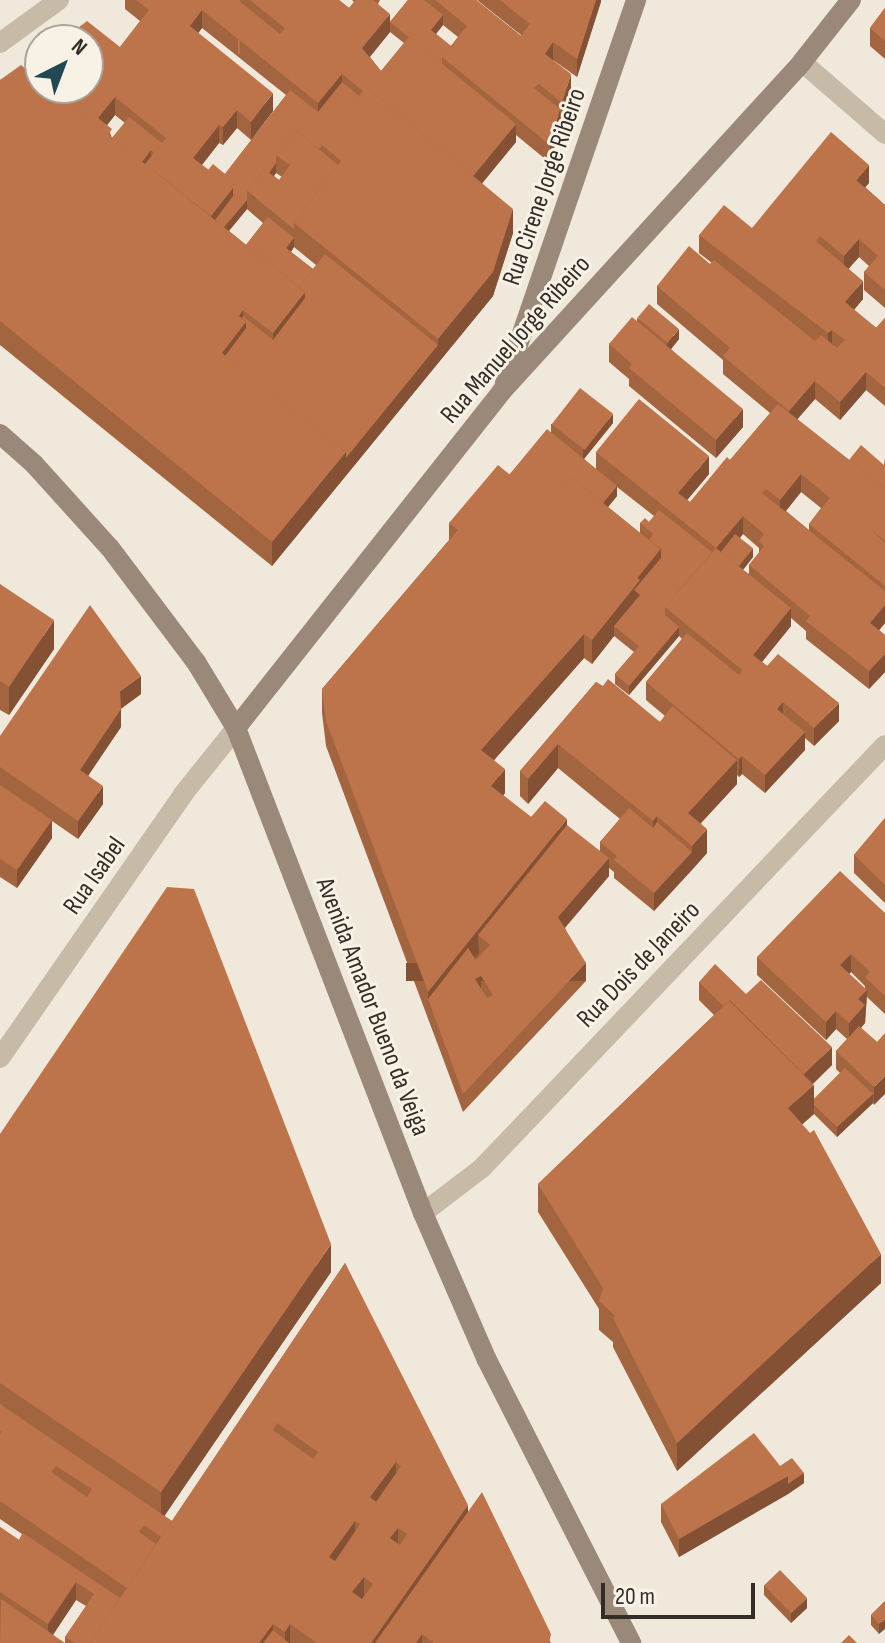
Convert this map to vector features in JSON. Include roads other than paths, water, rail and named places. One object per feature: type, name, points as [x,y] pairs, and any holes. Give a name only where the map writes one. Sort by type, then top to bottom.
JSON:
[{"type":"street","points":[[0,43],[59,0]]},
{"type":"street","name":"Rua Cirene Jorge Ribeiro","points":[[502,391],[636,0]]},
{"type":"street","name":"Rua Manuel Jorge Ribeiro","points":[[236,728],[502,391],[802,62],[851,0]]},
{"type":"street","points":[[802,62],[885,134]]},
{"type":"street","name":"Avenida Amador Bueno da Veiga","points":[[0,434],[34,464],[110,548],[196,662],[236,728],[423,1213],[487,1360],[629,1642]]},
{"type":"street","name":"Rua Isabel","points":[[0,1058],[184,793],[236,728]]},
{"type":"street","name":"Rua Dois de Janeiro","points":[[423,1213],[482,1168],[885,745]]}]
